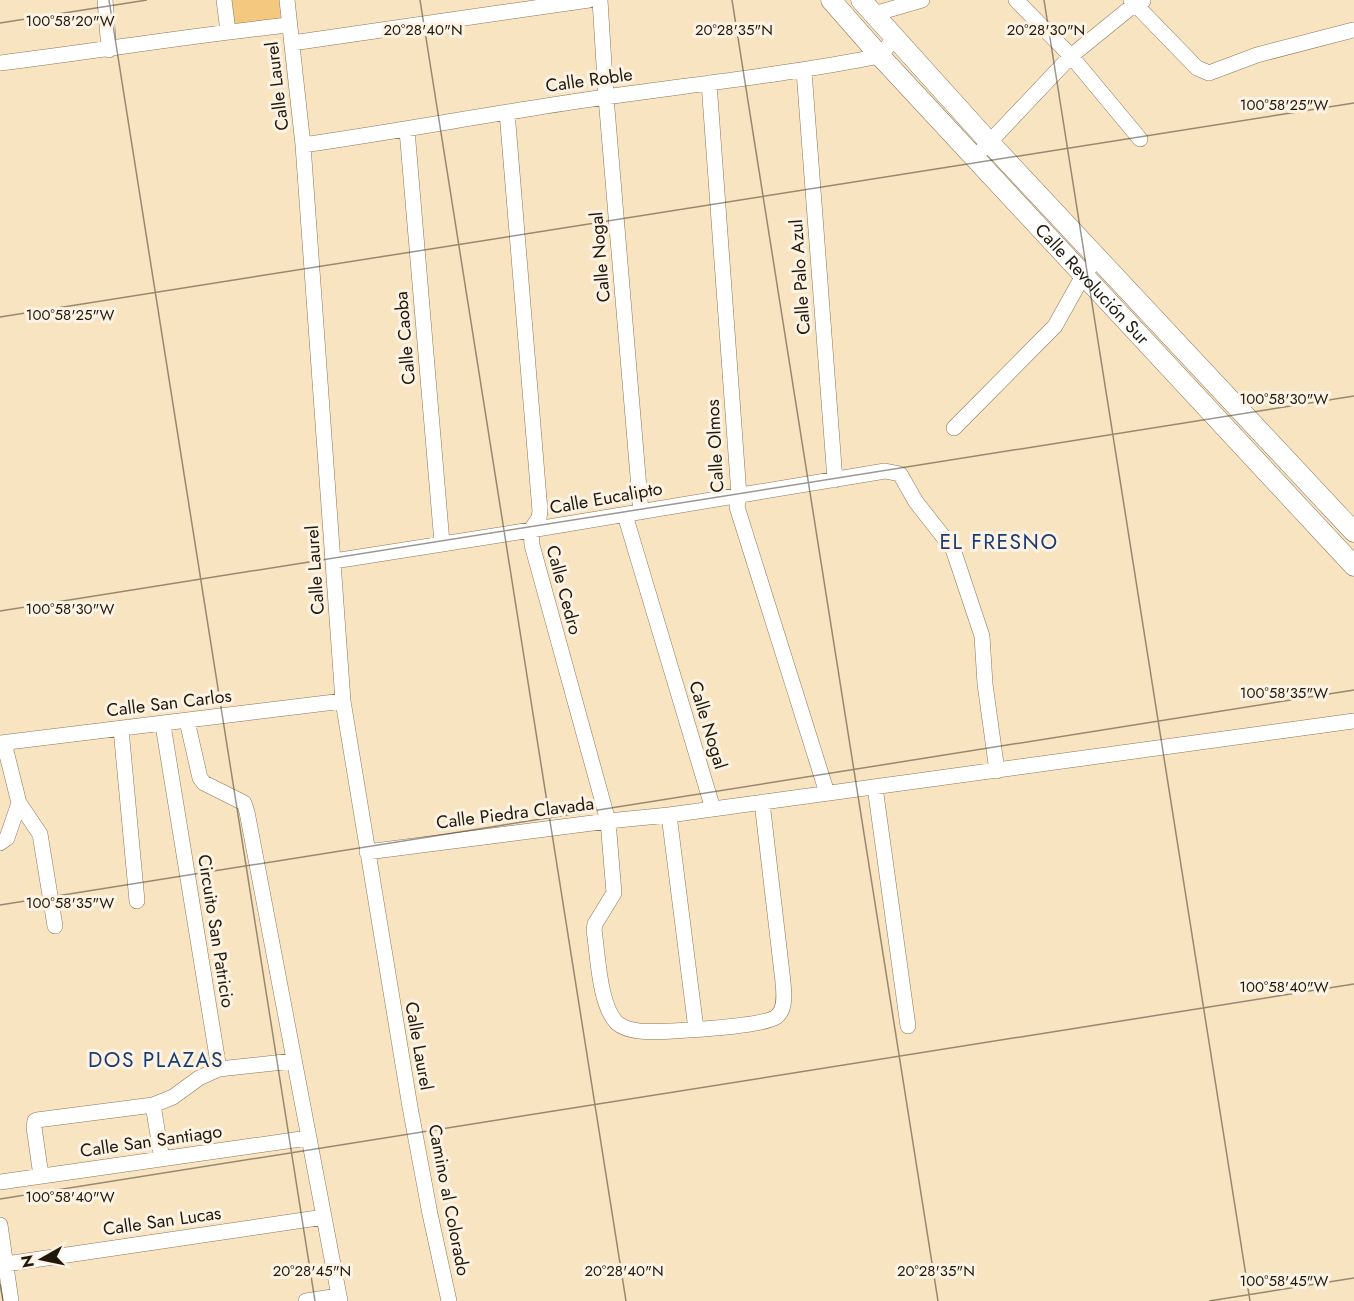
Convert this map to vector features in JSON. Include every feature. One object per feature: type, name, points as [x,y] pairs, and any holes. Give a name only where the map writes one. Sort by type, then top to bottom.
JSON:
[{"type":"main road","name":"Calle Revolución Sur","points":[[831,0],[973,157],[1354,566]]},
{"type":"main road","name":"Calle Revolución Sur","points":[[867,7],[990,143],[1354,532]]},
{"type":"main road","points":[[1263,467],[1279,452]]},
{"type":"street","points":[[105,0],[109,50]]},
{"type":"street","points":[[224,0],[228,31]]},
{"type":"street","name":"Calle Laurel","points":[[287,0],[303,145],[343,701],[410,1107]]},
{"type":"street","points":[[292,43],[589,0]]},
{"type":"street","name":"Calle Nogal","points":[[600,0],[641,512]]},
{"type":"street","points":[[867,7],[922,0]]},
{"type":"street","points":[[1016,0],[1071,56],[1140,139]]},
{"type":"street","points":[[973,157],[990,143],[1071,56],[1137,2],[1191,62],[1202,71],[1209,73],[1257,55],[1353,30]]},
{"type":"street","points":[[0,63],[109,50],[228,31],[289,25]]},
{"type":"street","points":[[880,56],[895,37]]},
{"type":"street","name":"Calle Roble","points":[[303,145],[606,97],[804,71],[880,56]]},
{"type":"street","name":"Calle Palo Azul","points":[[804,71],[836,480]]},
{"type":"street","name":"Calle Olmos","points":[[709,83],[739,495],[737,507],[827,793]]},
{"type":"street","name":"Calle Cedro","points":[[507,112],[540,511],[539,518],[531,530],[535,560],[608,821],[614,893],[595,924],[594,930],[604,998],[612,1016],[622,1026],[648,1031],[696,1029]]},
{"type":"street","name":"Calle Caoba","points":[[407,130],[442,543]]},
{"type":"street","points":[[954,428],[1055,326],[1084,274],[1098,258]]},
{"type":"street","name":"Calle Eucalipto","points":[[334,561],[885,471],[900,474],[916,502],[953,549],[982,636],[997,771]]},
{"type":"street","name":"Calle Nogal","points":[[625,515],[712,809]]},
{"type":"street","name":"Calle San Carlos","points":[[2,743],[163,725],[343,701]]},
{"type":"street","points":[[187,721],[200,778],[204,783],[244,803],[247,812],[340,1298],[306,1301]]},
{"type":"street","name":"Calle Piedra Clavada","points":[[367,852],[669,815],[1354,721]]},
{"type":"street","name":"Circuito San Patricio","points":[[163,725],[219,1069]]},
{"type":"street","points":[[121,729],[137,902]]},
{"type":"street","points":[[2,743],[19,803],[40,834],[55,926]]},
{"type":"street","points":[[173,784],[200,778]]},
{"type":"street","points":[[875,787],[908,1026]]},
{"type":"street","points":[[669,815],[696,1029],[769,1020],[779,1013],[783,1005],[783,982],[762,802]]},
{"type":"street","points":[[0,843],[7,838],[19,803]]},
{"type":"street","points":[[41,1176],[35,1121],[43,1118],[153,1105],[173,1097],[200,1078],[219,1069],[293,1061]]},
{"type":"street","points":[[153,1105],[162,1159]]},
{"type":"street","name":"Camino al Colorado","points":[[410,1107],[449,1301]]},
{"type":"street","name":"Calle San Santiago","points":[[0,1182],[308,1138]]},
{"type":"street","name":"Calle San Lucas","points":[[6,1264],[324,1217]]},
{"type":"street","points":[[0,1225],[11,1301]]},
{"type":"shaded area","points":[[228,0],[279,0],[281,19],[231,25]]},
{"type":"district","name":"EL FRESNO","points":[[999,542]]},
{"type":"district","name":"DOS PLAZAS","points":[[156,1060]]}]
